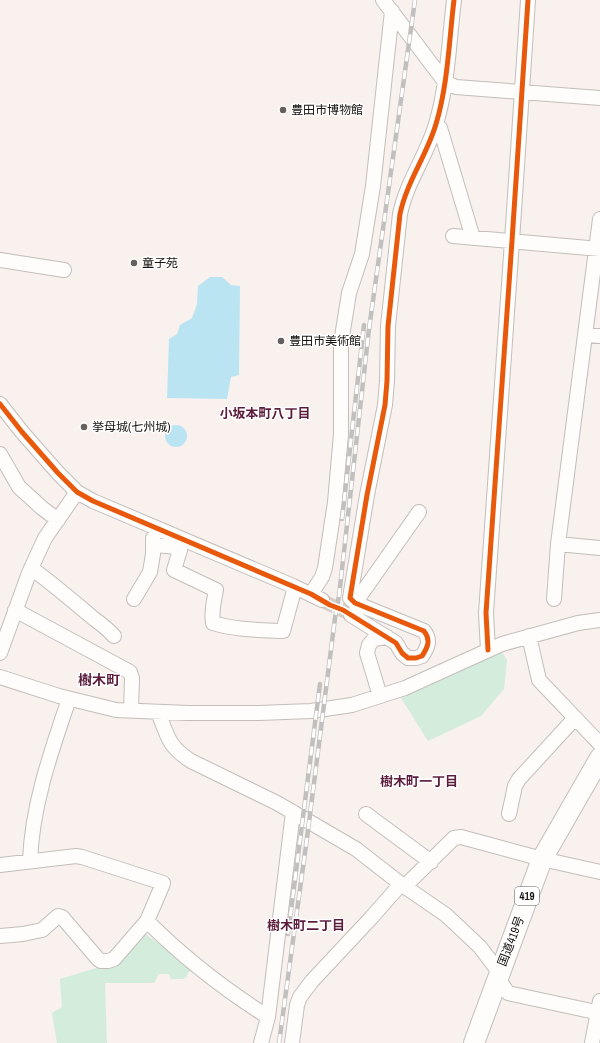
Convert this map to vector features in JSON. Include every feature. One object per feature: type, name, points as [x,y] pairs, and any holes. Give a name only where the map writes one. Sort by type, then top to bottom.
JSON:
[{"type":"highway","name":"国道419号","points":[[474,1043],[542,859],[600,758]]},
{"type":"street","points":[[383,0],[445,82],[456,86],[600,98]]},
{"type":"street","points":[[353,609],[424,631],[428,636],[428,641],[427,647],[422,656],[408,658],[402,653],[396,643],[353,609],[350,598],[367,495],[385,404],[388,326],[400,214],[403,198],[436,124],[445,82],[454,0]]},
{"type":"street","points":[[488,650],[486,613],[528,0]]},
{"type":"street","points":[[0,404],[58,473],[78,492],[93,501],[317,597],[325,568],[335,502],[341,434],[341,343],[350,293],[362,254],[373,186],[392,11]]},
{"type":"street","points":[[436,124],[440,128],[473,238]]},
{"type":"street","points":[[554,599],[558,544],[585,335],[598,249],[600,219]]},
{"type":"street","points":[[453,236],[598,249]]},
{"type":"street","points":[[0,260],[64,270]]},
{"type":"street","points":[[585,335],[600,336]]},
{"type":"street","points":[[0,454],[19,487],[58,520]]},
{"type":"street","points":[[0,652],[31,568],[46,538],[78,492]]},
{"type":"street","points":[[353,609],[419,512]]},
{"type":"street","points":[[134,599],[150,572],[153,554],[153,527]]},
{"type":"street","points":[[558,544],[600,548]]},
{"type":"street","points":[[153,546],[169,546],[180,550],[174,570],[216,590],[212,620],[213,623],[221,626],[283,631],[295,587]]},
{"type":"street","points":[[31,568],[59,589],[94,619],[105,626],[114,636]]},
{"type":"street","points":[[15,610],[130,672],[132,678],[131,711]]},
{"type":"street","points":[[0,677],[69,699],[116,710],[216,713],[299,711],[352,705],[405,688],[488,650],[529,636],[578,623],[600,620]]},
{"type":"street","points":[[529,636],[539,680],[600,744]]},
{"type":"street","points":[[380,696],[367,653],[369,645],[374,639],[387,637]]},
{"type":"street","points":[[30,861],[31,839],[45,769],[69,699]]},
{"type":"street","points":[[158,712],[170,742],[179,753],[191,761],[293,812],[356,849],[403,885],[446,915],[480,947],[499,972],[501,983],[508,992],[599,1009],[592,1043]]},
{"type":"street","points":[[509,814],[515,786],[519,779],[575,718]]},
{"type":"street","points":[[261,1043],[268,1017],[293,812]]},
{"type":"street","points":[[366,814],[431,862]]},
{"type":"street","points":[[292,1043],[297,1005],[300,997],[312,981],[403,885],[431,862],[454,838],[461,837],[542,859],[600,872]]},
{"type":"street","points":[[0,865],[76,856],[163,883],[147,921],[114,959],[108,961],[101,961],[98,959],[62,917],[58,916],[42,930],[23,934],[0,936]]},
{"type":"street","points":[[147,921],[174,948],[200,970],[235,997],[268,1017]]},
{"type":"green space","points":[[501,651],[507,660],[504,689],[481,716],[428,741],[401,698]]},
{"type":"green space","points":[[144,933],[192,968],[184,979],[171,979],[169,974],[159,974],[154,983],[105,983],[107,1043],[57,1043],[52,1013],[62,1007],[60,979],[123,960]]},
{"type":"water","points":[[210,277],[222,277],[231,285],[240,286],[239,375],[231,377],[227,399],[167,398],[169,339],[177,334],[180,325],[192,318],[197,304],[198,286]]},
{"type":"water","points":[[172,425],[180,425],[187,432],[187,440],[180,447],[172,447],[165,440],[165,432]]},
{"type":"tunnel","points":[[322,600],[351,615]]},
{"type":"railway","points":[[279,1043],[339,596],[369,329],[415,0]]},
{"type":"railway","points":[[342,519],[364,325]]},
{"type":"railway","points":[[288,934],[320,684]]},
{"type":"cycle path","points":[[0,404],[22,432],[77,492],[93,501],[311,594],[330,605],[343,610],[396,643],[402,653],[408,658],[422,656],[428,644],[424,631],[355,603],[350,598],[367,495],[385,405],[388,326],[400,214],[407,190],[428,146],[440,109],[446,78],[454,0]]},
{"type":"cycle path","points":[[488,650],[486,613],[528,0]]},
{"type":"place","name":"豊田市博物館","points":[[283,110]]},
{"type":"place","name":"童子苑","points":[[134,263]]},
{"type":"place","name":"豊田市美術館","points":[[281,341]]},
{"type":"place","name":"挙母城(七州城)","points":[[84,427]]},
{"type":"district","name":"小坂本町八丁目","points":[[265,413]]},
{"type":"district","name":"樹木町","points":[[99,680]]},
{"type":"district","name":"樹木町一丁目","points":[[419,781]]},
{"type":"district","name":"樹木町二丁目","points":[[306,925]]}]
